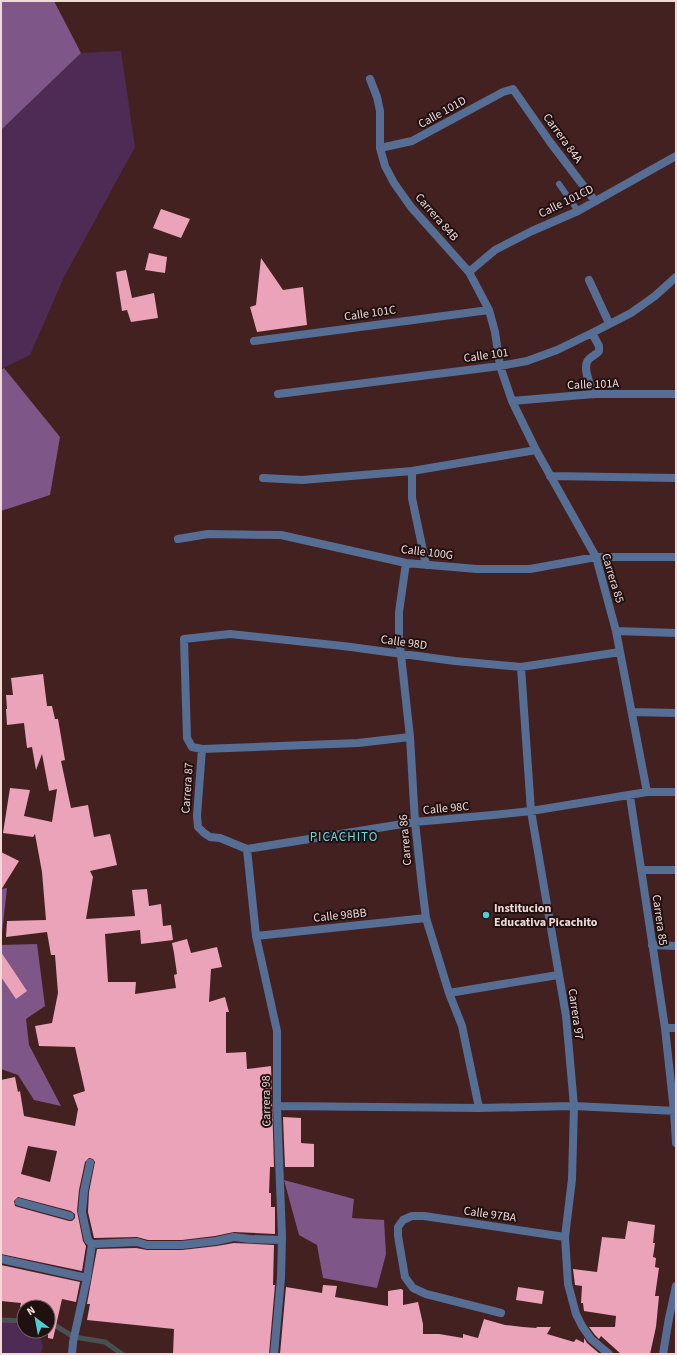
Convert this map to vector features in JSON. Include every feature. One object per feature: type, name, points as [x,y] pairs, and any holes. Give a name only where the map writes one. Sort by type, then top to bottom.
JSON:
[{"type":"street","name":"Carrera 84B","points":[[370,79],[377,97],[380,111],[380,148],[385,166],[394,183],[411,207],[469,272],[489,310],[495,332],[500,366]]},
{"type":"street","name":"Calle 101D","points":[[380,148],[412,141],[503,92],[513,89]]},
{"type":"street","name":"Carrera 84A","points":[[513,89],[550,142],[595,201]]},
{"type":"street","name":"Calle 101CD","points":[[469,272],[495,250],[532,231],[578,211],[676,156]]},
{"type":"street","name":"Calle 101","points":[[278,394],[500,366],[527,361],[557,350],[631,313],[655,296],[676,277]]},
{"type":"street","points":[[590,280],[609,323]]},
{"type":"street","name":"Calle 101C","points":[[254,341],[489,310]]},
{"type":"street","points":[[592,333],[599,346],[599,351],[589,359],[586,368],[594,394]]},
{"type":"street","name":"Carrera 85","points":[[500,366],[512,401],[536,450],[596,557],[616,631],[647,792]]},
{"type":"street","name":"Calle 101A","points":[[512,401],[594,394],[676,394]]},
{"type":"street","points":[[263,478],[302,480],[412,471],[536,450]]},
{"type":"street","points":[[412,471],[412,498],[426,565]]},
{"type":"street","points":[[550,476],[676,478]]},
{"type":"street","name":"Calle 100G","points":[[178,540],[208,534],[281,535],[406,563],[477,569],[530,568],[596,557],[676,556]]},
{"type":"street","name":"Carrera 86","points":[[406,563],[399,612],[400,653],[410,736],[415,822],[426,918],[449,993],[462,1026],[479,1108]]},
{"type":"street","points":[[616,631],[676,633]]},
{"type":"street","name":"Calle 98D","points":[[184,639],[230,634],[344,646],[455,661],[520,667],[620,652]]},
{"type":"street","name":"Carrera 87","points":[[184,639],[187,738],[192,747],[202,749],[197,816],[198,827],[210,837],[220,838],[247,849]]},
{"type":"street","name":"Carrera 97","points":[[520,667],[531,810],[566,1016],[574,1106],[572,1179],[565,1237],[568,1284],[576,1314],[582,1326],[591,1339],[608,1354]]},
{"type":"street","points":[[632,712],[676,712]]},
{"type":"street","points":[[202,749],[358,743],[410,736]]},
{"type":"street","name":"Calle 98C","points":[[247,849],[415,822],[493,816],[630,796],[647,792],[676,792]]},
{"type":"street","name":"Carrera 85","points":[[630,796],[665,1028],[675,1111],[676,1143]]},
{"type":"street","name":"Carrera 98","points":[[247,849],[256,936],[277,1031],[277,1106],[282,1240],[281,1278],[274,1354]]},
{"type":"street","points":[[640,870],[676,870]]},
{"type":"street","name":"Calle 98BB","points":[[256,936],[426,918]]},
{"type":"street","points":[[652,945],[676,946]]},
{"type":"street","points":[[449,993],[558,975]]},
{"type":"street","points":[[665,1028],[676,1028]]},
{"type":"street","points":[[277,1106],[479,1108],[574,1106],[675,1111]]},
{"type":"street","points":[[90,1163],[84,1191],[82,1212],[88,1240],[92,1244],[137,1242],[147,1245],[182,1244],[216,1241],[234,1237],[282,1240]]},
{"type":"street","points":[[19,1202],[70,1216]]},
{"type":"street","name":"Calle 97BA","points":[[501,1312],[426,1294],[413,1288],[405,1277],[398,1236],[398,1227],[403,1220],[412,1216],[424,1216],[565,1237]]},
{"type":"street","points":[[72,1354],[73,1342],[88,1278],[92,1244]]},
{"type":"street","points":[[1,1259],[88,1278]]},
{"type":"street","points":[[663,1354],[676,1286]]},
{"type":"lane","points":[[559,184],[578,211]]},
{"type":"shaded area","points":[[1,1],[54,1],[81,53],[1,130]]},
{"type":"shaded area","points":[[121,51],[135,147],[64,277],[30,355],[1,369],[1,130],[81,53]]},
{"type":"shaded area","points":[[4,368],[60,437],[50,495],[1,511],[1,370]]},
{"type":"shaded area","points":[[7,888],[1,942],[1,889]]},
{"type":"shaded area","points":[[37,944],[45,1006],[26,1019],[29,1045],[61,1106],[34,1100],[18,1075],[1,1069],[1,945]]},
{"type":"shaded area","points":[[284,1180],[354,1199],[352,1218],[384,1220],[386,1254],[377,1288],[323,1278],[317,1245],[299,1235]]},
{"type":"shaded area","points":[[1,1318],[16,1324],[16,1339],[41,1339],[43,1346],[41,1354],[1,1354]]},
{"type":"building","points":[[161,209],[190,219],[181,238],[153,228]]},
{"type":"building","points":[[149,253],[167,257],[165,273],[145,270]]},
{"type":"building","points":[[261,258],[283,290],[303,287],[307,325],[257,332],[250,307],[256,305]]},
{"type":"building","points":[[126,270],[132,298],[154,293],[158,318],[131,322],[127,310],[122,311],[116,272]]},
{"type":"building","points":[[43,674],[47,706],[52,706],[55,719],[58,719],[65,760],[61,761],[71,808],[88,805],[94,837],[110,834],[117,865],[90,871],[93,877],[86,919],[135,916],[132,890],[147,889],[149,906],[161,904],[163,926],[171,925],[173,940],[141,944],[140,930],[105,934],[108,982],[136,982],[135,994],[176,988],[174,975],[177,974],[172,943],[187,939],[191,953],[217,947],[222,967],[211,969],[209,1002],[225,997],[229,1012],[226,1012],[226,1053],[246,1052],[247,1069],[271,1066],[274,1167],[270,1167],[269,1193],[271,1193],[271,1207],[275,1207],[275,1234],[234,1232],[182,1240],[148,1240],[137,1237],[94,1238],[88,1212],[89,1192],[95,1162],[93,1159],[89,1158],[85,1162],[79,1190],[77,1211],[83,1241],[86,1246],[82,1271],[1,1254],[1,1080],[15,1077],[18,1092],[20,1091],[24,1116],[75,1126],[78,1109],[73,1095],[85,1091],[75,1047],[39,1046],[35,1026],[52,1023],[58,993],[55,955],[51,955],[47,932],[6,937],[7,921],[46,920],[42,872],[35,834],[33,837],[3,833],[10,788],[30,790],[24,816],[52,822],[57,789],[49,791],[42,754],[36,770],[32,747],[27,748],[24,723],[7,725],[6,695],[13,695],[11,678]],"holes":[[[28,1146],[57,1151],[50,1182],[21,1174]],[[18,1197],[71,1211],[75,1214],[75,1218],[72,1221],[69,1221],[15,1206],[14,1201]]]},
{"type":"building","points":[[1,852],[19,861],[1,890]]},
{"type":"building","points":[[1,952],[27,991],[16,999],[1,977]]},
{"type":"building","points":[[283,1117],[301,1118],[301,1143],[314,1144],[314,1167],[285,1167]]},
{"type":"building","points":[[628,1221],[655,1225],[653,1257],[656,1258],[655,1267],[659,1268],[655,1296],[659,1296],[656,1327],[650,1354],[621,1354],[601,1336],[599,1339],[589,1327],[615,1327],[616,1316],[584,1311],[583,1303],[581,1303],[582,1286],[575,1285],[573,1269],[597,1272],[602,1237],[625,1239]]},
{"type":"building","points":[[234,1243],[274,1245],[273,1285],[275,1285],[269,1354],[173,1354],[174,1329],[87,1320],[90,1304],[87,1304],[97,1249],[136,1248],[147,1250],[182,1250]]},
{"type":"building","points":[[1,1265],[80,1282],[76,1302],[62,1299],[56,1326],[56,1299],[16,1299],[16,1302],[1,1301]]},
{"type":"building","points":[[323,1285],[337,1286],[335,1297],[388,1306],[388,1291],[401,1289],[403,1290],[403,1305],[418,1302],[423,1324],[423,1334],[439,1334],[463,1338],[463,1334],[478,1338],[484,1319],[505,1325],[536,1328],[551,1327],[547,1334],[574,1342],[576,1339],[584,1343],[584,1338],[587,1343],[600,1354],[280,1354],[286,1287],[322,1293]]},
{"type":"building","points":[[518,1287],[544,1291],[542,1304],[516,1300]]},
{"type":"waterway","points":[[1,1320],[16,1321]]},
{"type":"waterway","points":[[56,1326],[74,1337],[105,1342],[122,1354]]},
{"type":"place","name":"Institucion Educativa Picachito","points":[[486,915]]},
{"type":"district","name":"PICACHITO","points":[[344,836]]}]
